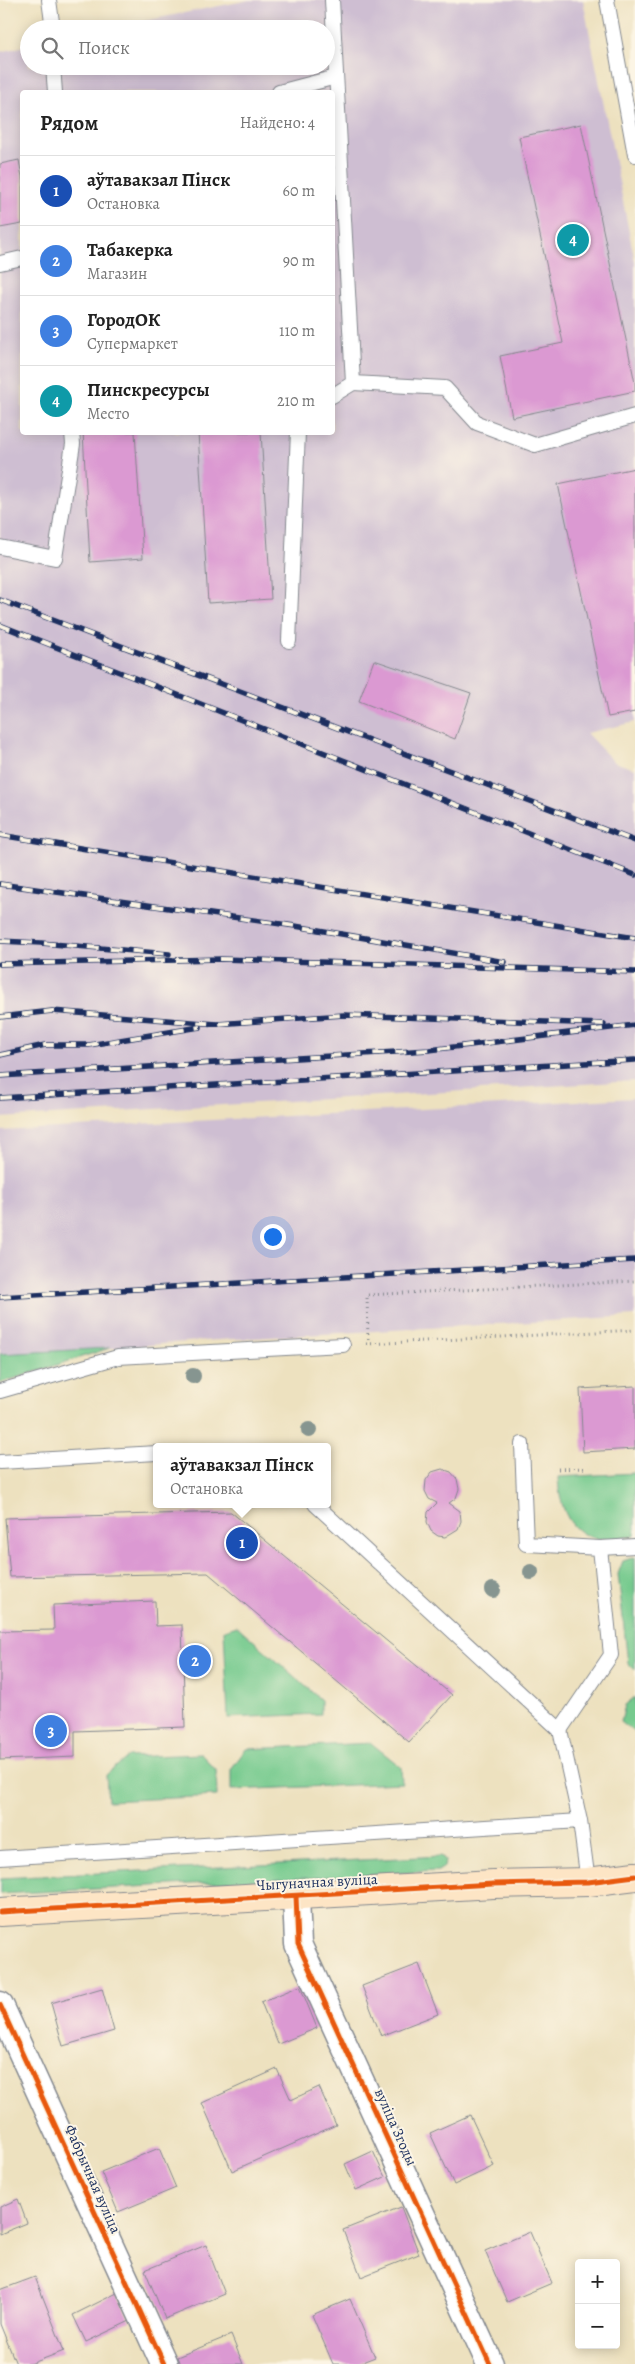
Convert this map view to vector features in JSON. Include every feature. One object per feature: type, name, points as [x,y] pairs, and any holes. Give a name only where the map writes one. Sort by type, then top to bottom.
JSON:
[{"type":"street","name":"Чыгуначная вуліца","points":[[0,1912],[493,1884],[588,1882],[635,1876]]},
{"type":"street","name":"вуліца Згоды","points":[[296,1896],[298,1944],[490,2364]]},
{"type":"street","name":"Фабрычная вуліца","points":[[0,2005],[164,2364]]},
{"type":"lane","points":[[49,0],[52,20]]},
{"type":"lane","points":[[332,0],[333,20]]},
{"type":"lane","points":[[606,0],[635,155]]},
{"type":"lane","points":[[335,58],[353,383]]},
{"type":"lane","points":[[54,75],[55,90]]},
{"type":"lane","points":[[287,90],[336,77]]},
{"type":"lane","points":[[0,263],[20,258]]},
{"type":"lane","points":[[335,394],[353,383],[445,388],[477,423],[535,445],[635,416]]},
{"type":"lane","points":[[0,547],[56,558],[72,435]]},
{"type":"lane","points":[[290,641],[298,435]]},
{"type":"lane","points":[[0,1391],[118,1357],[343,1345]]},
{"type":"lane","points":[[522,1444],[526,1544],[600,1548],[635,1546]]},
{"type":"lane","points":[[0,1462],[153,1452]]},
{"type":"lane","points":[[319,1508],[560,1730],[580,1821],[588,1882]]},
{"type":"lane","points":[[560,1730],[611,1655],[600,1548]]},
{"type":"lane","points":[[0,1858],[580,1821]]},
{"type":"path","points":[[369,1344],[367,1296],[635,1281]]},
{"type":"path","points":[[343,1345],[635,1330]]},
{"type":"path","points":[[558,1470],[587,1468]]},
{"type":"shaded area","points":[[249,0],[583,0],[635,262],[635,722],[586,733],[614,762],[635,769],[635,1081],[0,1118],[0,52],[20,47],[20,75],[335,75],[335,20],[149,20]]},
{"type":"shaded area","points":[[635,1098],[635,1316],[185,1342],[0,1358],[0,1131]]},
{"type":"green space","points":[[110,1348],[0,1383],[0,1354]]},
{"type":"green space","points":[[635,1473],[635,1536],[605,1539],[593,1538],[580,1532],[574,1526],[562,1503],[558,1477]]},
{"type":"green space","points":[[635,1557],[635,1670],[628,1663],[618,1574],[623,1561]]},
{"type":"green space","points":[[237,1626],[321,1700],[321,1714],[228,1718],[224,1630]]},
{"type":"green space","points":[[635,1697],[635,1733],[621,1722],[625,1705]]},
{"type":"green space","points":[[371,1743],[401,1767],[402,1783],[231,1790],[231,1769],[246,1749]]},
{"type":"green space","points":[[201,1754],[216,1770],[217,1796],[108,1801],[106,1775],[128,1757]]},
{"type":"green space","points":[[441,1856],[445,1860],[444,1867],[438,1871],[0,1894],[0,1878]]},
{"type":"building","points":[[581,124],[635,383],[635,391],[512,417],[500,356],[563,343],[519,137]]},
{"type":"building","points":[[19,160],[20,224],[0,228],[0,164]]},
{"type":"building","points":[[83,435],[135,435],[143,558],[90,562]]},
{"type":"building","points":[[198,435],[261,435],[271,599],[208,603]]},
{"type":"building","points":[[635,468],[635,712],[608,717],[558,484]]},
{"type":"building","points":[[374,660],[471,693],[455,739],[359,701]]},
{"type":"building","points":[[635,1386],[635,1449],[583,1452],[580,1389]]},
{"type":"building","points":[[442,1469],[451,1472],[457,1479],[459,1489],[456,1498],[449,1503],[460,1511],[461,1521],[458,1529],[445,1537],[438,1536],[431,1531],[427,1522],[428,1512],[437,1503],[429,1499],[425,1491],[426,1480],[432,1472]]},
{"type":"building","points":[[231,1512],[452,1695],[409,1742],[208,1573],[10,1577],[5,1518]]},
{"type":"building","points":[[155,1601],[156,1626],[182,1625],[185,1727],[75,1731],[75,1757],[0,1760],[0,1631],[54,1630],[53,1605]]},
{"type":"building","points":[[419,1964],[438,2014],[381,2036],[362,1986]]},
{"type":"building","points":[[300,1986],[317,2028],[278,2044],[261,2002]]},
{"type":"building","points":[[102,1988],[114,2031],[63,2046],[51,2003]]},
{"type":"building","points":[[277,2069],[291,2100],[319,2087],[336,2125],[232,2171],[202,2103]]},
{"type":"building","points":[[470,2115],[494,2166],[454,2185],[430,2133]]},
{"type":"building","points":[[159,2148],[176,2188],[118,2212],[101,2172]]},
{"type":"building","points":[[373,2151],[385,2177],[356,2190],[345,2164]]},
{"type":"building","points":[[18,2199],[27,2223],[0,2234],[0,2207]]},
{"type":"building","points":[[401,2207],[419,2254],[361,2277],[343,2230]]},
{"type":"building","points":[[530,2232],[552,2283],[507,2302],[485,2251]]},
{"type":"building","points":[[206,2245],[225,2294],[165,2319],[145,2270]]},
{"type":"building","points":[[35,2277],[64,2351],[30,2364],[16,2364],[0,2324],[0,2290]]},
{"type":"building","points":[[117,2293],[130,2321],[86,2342],[73,2315]]},
{"type":"building","points":[[350,2299],[375,2357],[357,2364],[333,2364],[312,2315]]},
{"type":"building","points":[[231,2335],[243,2364],[180,2364],[177,2357]]},
{"type":"railway","points":[[0,600],[635,841]]},
{"type":"railway","points":[[0,625],[635,875]]},
{"type":"railway","points":[[0,835],[635,938]]},
{"type":"railway","points":[[0,884],[295,926],[505,962]]},
{"type":"railway","points":[[0,941],[169,954]]},
{"type":"railway","points":[[0,964],[221,959],[635,972]]},
{"type":"railway","points":[[0,1017],[52,1011],[217,1024],[344,1015],[604,1024]]},
{"type":"railway","points":[[0,1076],[429,1050],[635,1025]]},
{"type":"railway","points":[[0,1055],[45,1045],[89,1045],[200,1027]]},
{"type":"railway","points":[[0,1098],[635,1060]]},
{"type":"railway","points":[[0,1297],[635,1260]]},
{"type":"cycle path","points":[[0,1912],[493,1884],[588,1882],[635,1876]]},
{"type":"cycle path","points":[[296,1896],[298,1944],[490,2364]]},
{"type":"cycle path","points":[[0,2005],[164,2364]]},
{"type":"place","name":"Пинскресурсы","points":[[573,240]]},
{"type":"place","name":"аўтавакзал Пінск","points":[[242,1543]]},
{"type":"place","name":"Табакерка","points":[[195,1661]]},
{"type":"place","name":"ГородОК","points":[[51,1731]]}]
